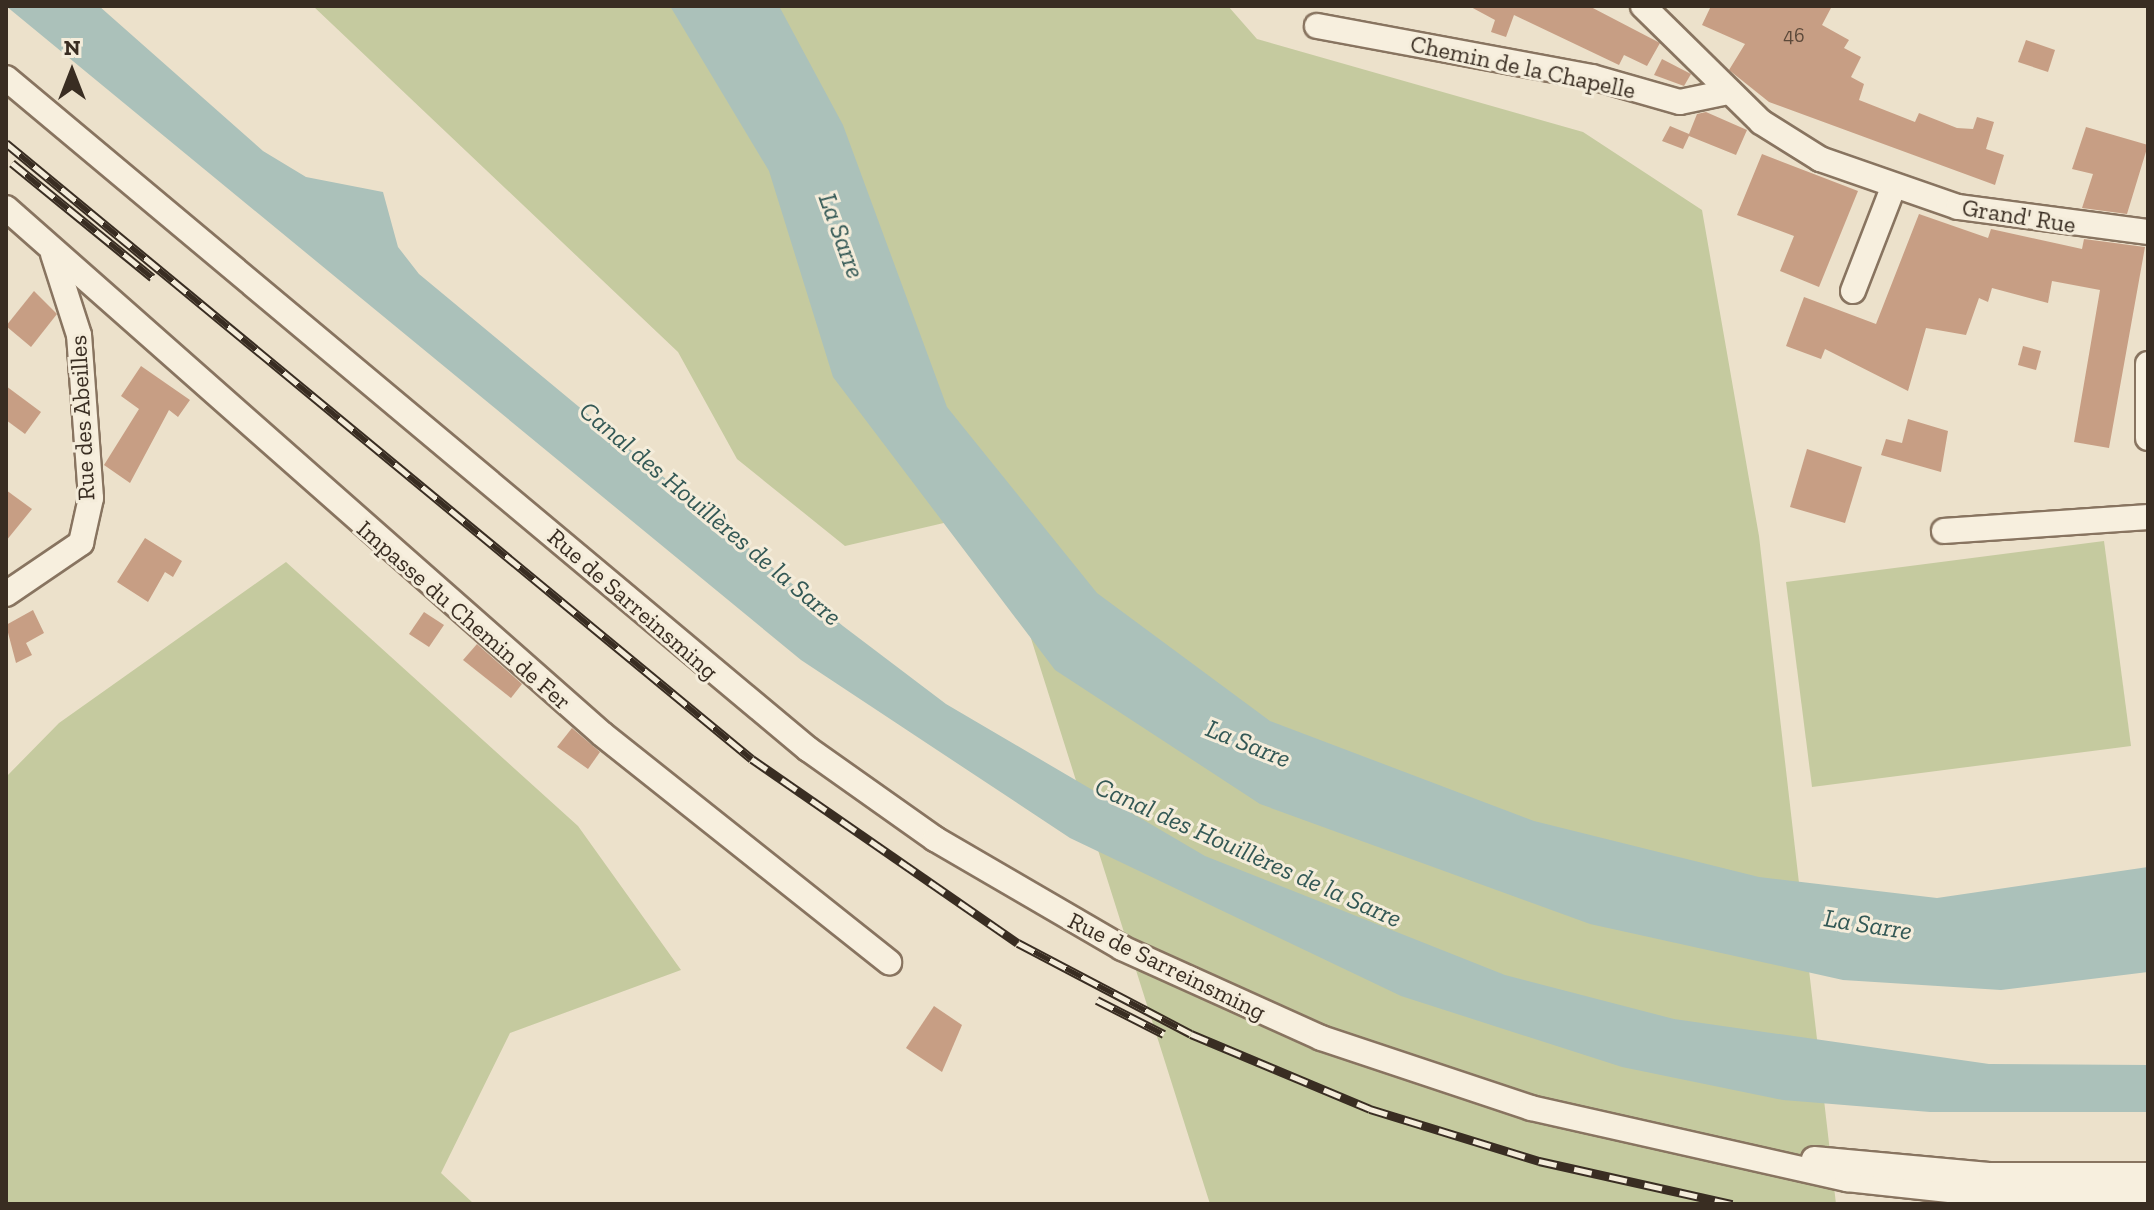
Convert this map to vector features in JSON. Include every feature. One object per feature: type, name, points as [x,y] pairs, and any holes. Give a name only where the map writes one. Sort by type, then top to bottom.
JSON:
[{"type":"street","name":"Grand' Rue","points":[[1643,6],[1689,45],[1728,92],[1820,159],[1893,188],[1958,207],[2148,232]]},
{"type":"street","name":"Chemin de la Chapelle","points":[[1317,26],[1592,77],[1680,102],[1728,92]]},
{"type":"street","name":"Rue de Sarreinsming","points":[[6,78],[732,689],[862,788],[1063,916],[1321,1038],[1531,1108],[1751,1155]]},
{"type":"street","points":[[1853,291],[1893,188]]},
{"type":"street","name":"Impasse du Chemin de Fer","points":[[6,208],[53,254],[602,734],[889,962]]},
{"type":"street","name":"Rue des Abeilles","points":[[6,594],[81,543],[91,498],[79,335],[53,254]]},
{"type":"street","points":[[2147,428],[2148,364]]},
{"type":"street","points":[[1944,531],[2148,517]]},
{"type":"street","points":[[1751,1155],[1991,1175],[2148,1175]]},
{"type":"street","points":[[1751,1155],[1847,1179],[1952,1192],[2148,1199]]},
{"type":"green space","points":[[313,6],[1228,6],[1257,39],[1583,132],[1702,210],[1759,536],[1836,1204],[1210,1204],[991,512],[845,546],[737,459],[678,352]]},
{"type":"green space","points":[[2104,541],[2131,746],[1812,787],[1786,582]]},
{"type":"green space","points":[[286,562],[578,826],[681,970],[510,1033],[441,1173],[474,1204],[6,1204],[6,777],[59,723]]},
{"type":"water","points":[[6,6],[99,6],[263,151],[306,177],[383,192],[398,247],[419,274],[843,626],[946,704],[1205,856],[1505,975],[1674,1019],[1989,1064],[2148,1065],[2148,1112],[1930,1112],[1783,1100],[1622,1067],[1401,996],[1070,838],[801,660]]},
{"type":"water","name":"La Sarre","points":[[670,6],[779,6],[843,125],[947,407],[1097,593],[1270,721],[1534,821],[1759,877],[1937,898],[2148,867],[2148,972],[2001,990],[1843,980],[1590,924],[1260,804],[1055,670],[833,377],[769,171]]},
{"type":"building","points":[[1469,6],[1589,6],[1660,43],[1647,66],[1624,55],[1619,65],[1514,15],[1506,37],[1491,32],[1495,20]]},
{"type":"building","points":[[1711,6],[1832,6],[1822,25],[1849,40],[1844,48],[1861,57],[1851,77],[1864,84],[1859,100],[1915,122],[1919,113],[1957,128],[1973,129],[1977,117],[1994,122],[1986,149],[2004,155],[1995,185],[1769,102],[1729,70],[1745,44],[1702,25]]},
{"type":"building","points":[[2026,40],[2055,50],[2048,72],[2018,62]]},
{"type":"building","points":[[1662,59],[1691,74],[1684,86],[1654,75]]},
{"type":"building","points":[[1706,112],[1747,130],[1736,155],[1689,136],[1683,149],[1662,141],[1670,126],[1689,134],[1697,114]]},
{"type":"building","points":[[2086,127],[2148,145],[2127,214],[2082,208],[2093,174],[2072,169]]},
{"type":"building","points":[[1762,154],[1858,191],[1819,287],[1780,271],[1794,236],[1737,215]]},
{"type":"building","points":[[1919,214],[1988,238],[1991,229],[2082,249],[2084,239],[2145,247],[2109,448],[2074,442],[2100,290],[2052,281],[2048,303],[1992,288],[1988,302],[1979,298],[1966,335],[1926,328],[1908,391],[1825,349],[1821,359],[1786,346],[1804,297],[1876,324]]},
{"type":"building","points":[[34,291],[57,314],[31,347],[6,326]]},
{"type":"building","points":[[2023,346],[2041,351],[2036,370],[2018,365]]},
{"type":"building","points":[[141,366],[190,400],[178,417],[169,410],[130,483],[104,465],[139,409],[121,396]]},
{"type":"building","points":[[6,386],[41,412],[25,434],[6,420]]},
{"type":"building","points":[[1908,419],[1948,431],[1941,472],[1881,455],[1886,439],[1902,443]]},
{"type":"building","points":[[1807,449],[1862,467],[1845,523],[1790,507]]},
{"type":"building","points":[[6,490],[32,509],[6,541]]},
{"type":"building","points":[[145,538],[182,561],[173,577],[165,572],[148,602],[117,582]]},
{"type":"building","points":[[33,610],[44,633],[26,643],[32,655],[16,663],[6,625]]},
{"type":"building","points":[[424,612],[444,625],[429,647],[409,634]]},
{"type":"building","points":[[477,644],[522,684],[511,698],[463,660]]},
{"type":"building","points":[[572,728],[600,752],[588,769],[557,747]]},
{"type":"building","points":[[934,1006],[962,1025],[942,1072],[906,1048]]},
{"type":"railway","points":[[6,143],[752,759],[1018,943],[1191,1034],[1370,1109],[1539,1161],[1732,1204]]},
{"type":"railway","points":[[12,163],[152,277]]},
{"type":"railway","points":[[1097,1000],[1164,1034]]},
{"type":"water label","name":"Canal des Houillères de la Sarre","points":[[710,514]]},
{"type":"water label","name":"Canal des Houillères de la Sarre","points":[[1248,853]]}]
